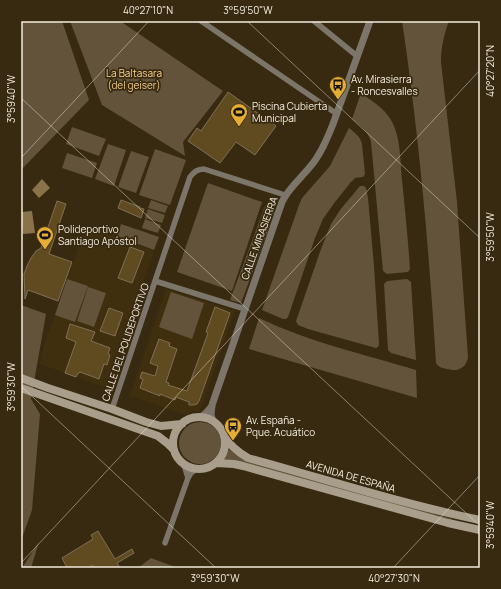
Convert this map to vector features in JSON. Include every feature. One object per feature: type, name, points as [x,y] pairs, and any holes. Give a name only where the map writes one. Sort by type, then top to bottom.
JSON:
[{"type":"main road","points":[[21,378],[146,422],[161,426],[182,424]]},
{"type":"main road","points":[[21,388],[158,436],[174,450]]},
{"type":"main road","points":[[201,417],[207,418],[218,425],[222,430],[225,443],[221,458],[216,463],[209,468],[197,470],[184,465],[176,456],[173,441],[176,431],[182,424],[188,420],[201,417]]},
{"type":"main road","name":"AVENIDA DE ESPAÑA","points":[[224,436],[228,443],[248,458],[454,515],[480,520]]},
{"type":"main road","name":"AVENIDA DE ESPAÑA","points":[[216,463],[244,466],[448,523],[480,530]]},
{"type":"street","points":[[201,21],[337,114]]},
{"type":"street","points":[[314,21],[357,56]]},
{"type":"street","name":"CALLE MIRASIERRA","points":[[213,421],[211,415],[212,406],[244,309],[286,195],[295,183],[310,168],[320,153],[337,114],[370,21]]},
{"type":"street","name":"CALLE DEL POLIDEPORTIVO","points":[[112,409],[190,177],[199,169],[204,169],[286,195]]},
{"type":"street","name":"CALLE DEL POLIDEPORTIVO","points":[[155,281],[244,309]]},
{"type":"street","name":"CALLE MIRASIERRA","points":[[201,417],[212,406]]},
{"type":"street","points":[[184,465],[188,478]]},
{"type":"street","points":[[165,543],[188,478],[191,473],[197,470]]},
{"type":"shaded area","points":[[42,179],[50,188],[39,198],[32,190]]},
{"type":"shaded area","points":[[32,211],[35,233],[23,234],[21,212]]},
{"type":"shaded area","points":[[94,228],[154,251],[107,388],[40,364],[44,345],[84,233]]},
{"type":"shaded area","points":[[166,289],[235,311],[200,411],[192,411],[186,415],[130,396]]},
{"type":"green space","points":[[21,21],[62,21],[89,100],[21,170]]},
{"type":"green space","name":"La Baltasara (del geiser)","points":[[70,21],[120,21],[223,91],[183,142],[185,156],[102,105]]},
{"type":"green space","points":[[402,21],[449,21],[443,41],[441,62],[457,202],[468,357],[463,367],[458,370],[442,368],[436,363],[423,192],[414,106]]},
{"type":"green space","points":[[361,93],[385,112],[391,120],[397,134],[400,149],[410,269],[408,272],[387,274],[383,271],[371,142],[366,132],[352,119]]},
{"type":"green space","points":[[72,127],[106,139],[99,156],[66,144]]},
{"type":"green space","points":[[349,128],[361,141],[365,174],[363,177],[355,178],[351,182],[323,219],[288,317],[283,319],[262,310],[302,198],[330,166]]},
{"type":"green space","points":[[108,144],[126,150],[114,186],[95,179]]},
{"type":"green space","points":[[155,149],[186,160],[170,205],[139,195]]},
{"type":"green space","points":[[131,151],[149,157],[136,193],[118,187]]},
{"type":"green space","points":[[67,153],[97,163],[92,178],[62,168]]},
{"type":"green space","points":[[208,183],[262,202],[232,291],[177,272]]},
{"type":"green space","points":[[360,186],[364,186],[366,188],[368,198],[379,344],[376,348],[308,329],[298,325],[296,321],[331,224],[340,210]]},
{"type":"green space","points":[[151,200],[168,206],[165,213],[148,208]]},
{"type":"green space","points":[[265,206],[276,209],[241,303],[230,300]]},
{"type":"green space","points":[[148,209],[165,215],[162,223],[145,218]]},
{"type":"green space","points":[[145,219],[161,225],[158,233],[142,228]]},
{"type":"green space","points":[[121,224],[159,237],[154,250],[117,236]]},
{"type":"green space","points":[[67,279],[88,286],[75,322],[55,315]]},
{"type":"green space","points":[[407,279],[411,282],[416,360],[391,353],[388,350],[384,284],[387,281]]},
{"type":"green space","points":[[88,287],[106,293],[94,327],[77,321]]},
{"type":"green space","points":[[171,292],[204,303],[192,339],[159,327]]},
{"type":"green space","points":[[21,305],[46,314],[31,399],[40,414],[32,510],[21,541]]},
{"type":"green space","points":[[259,318],[317,341],[416,370],[417,398],[249,349]]},
{"type":"green space","points":[[196,422],[204,422],[215,428],[221,439],[221,447],[215,458],[204,464],[196,464],[185,458],[179,447],[179,439],[185,428]]},
{"type":"green space","points":[[228,449],[246,460],[452,519],[451,521],[245,463],[232,460],[223,460]]},
{"type":"green space","points":[[39,542],[31,568],[22,568]]},
{"type":"green space","points":[[151,558],[178,568],[138,568]]},
{"type":"building","name":"Piscina Cubierta Municipal","points":[[228,92],[276,126],[255,155],[236,142],[220,163],[188,141],[197,128],[201,131]]},
{"type":"building","points":[[121,200],[144,209],[141,218],[118,208]]},
{"type":"building","name":"Polideportivo Santiago Apóstol","points":[[57,201],[66,204],[49,254],[72,262],[58,301],[28,290],[25,299],[24,274],[31,258],[36,251],[41,248]]},
{"type":"building","points":[[130,247],[144,252],[132,283],[118,278]]},
{"type":"building","points":[[215,307],[230,313],[197,404],[189,405],[189,402],[176,397],[175,400],[140,388],[143,379],[140,378],[142,372],[155,376],[158,366],[150,363],[159,339],[170,343],[169,346],[177,349],[166,382],[169,383],[168,385],[187,391],[208,333],[206,332]]},
{"type":"building","points":[[109,308],[123,313],[115,336],[100,331]]},
{"type":"building","points":[[70,324],[95,332],[91,341],[110,348],[108,354],[110,355],[107,365],[104,364],[99,379],[80,372],[76,377],[65,373],[76,342],[66,338]]},
{"type":"building","points":[[98,531],[115,559],[132,549],[134,553],[117,563],[120,568],[94,568],[92,565],[88,568],[67,568],[62,558],[93,539],[91,535]]},
{"type":"place","name":"Av. Mirasierra - Roncesvalles","points":[[338,100]]},
{"type":"place","name":"Piscina Cubierta Municipal","points":[[239,127]]},
{"type":"place","name":"Polideportivo Santiago Apóstol","points":[[45,250]]},
{"type":"place","name":"Av. España - Pque. Acuático","points":[[233,441]]}]
